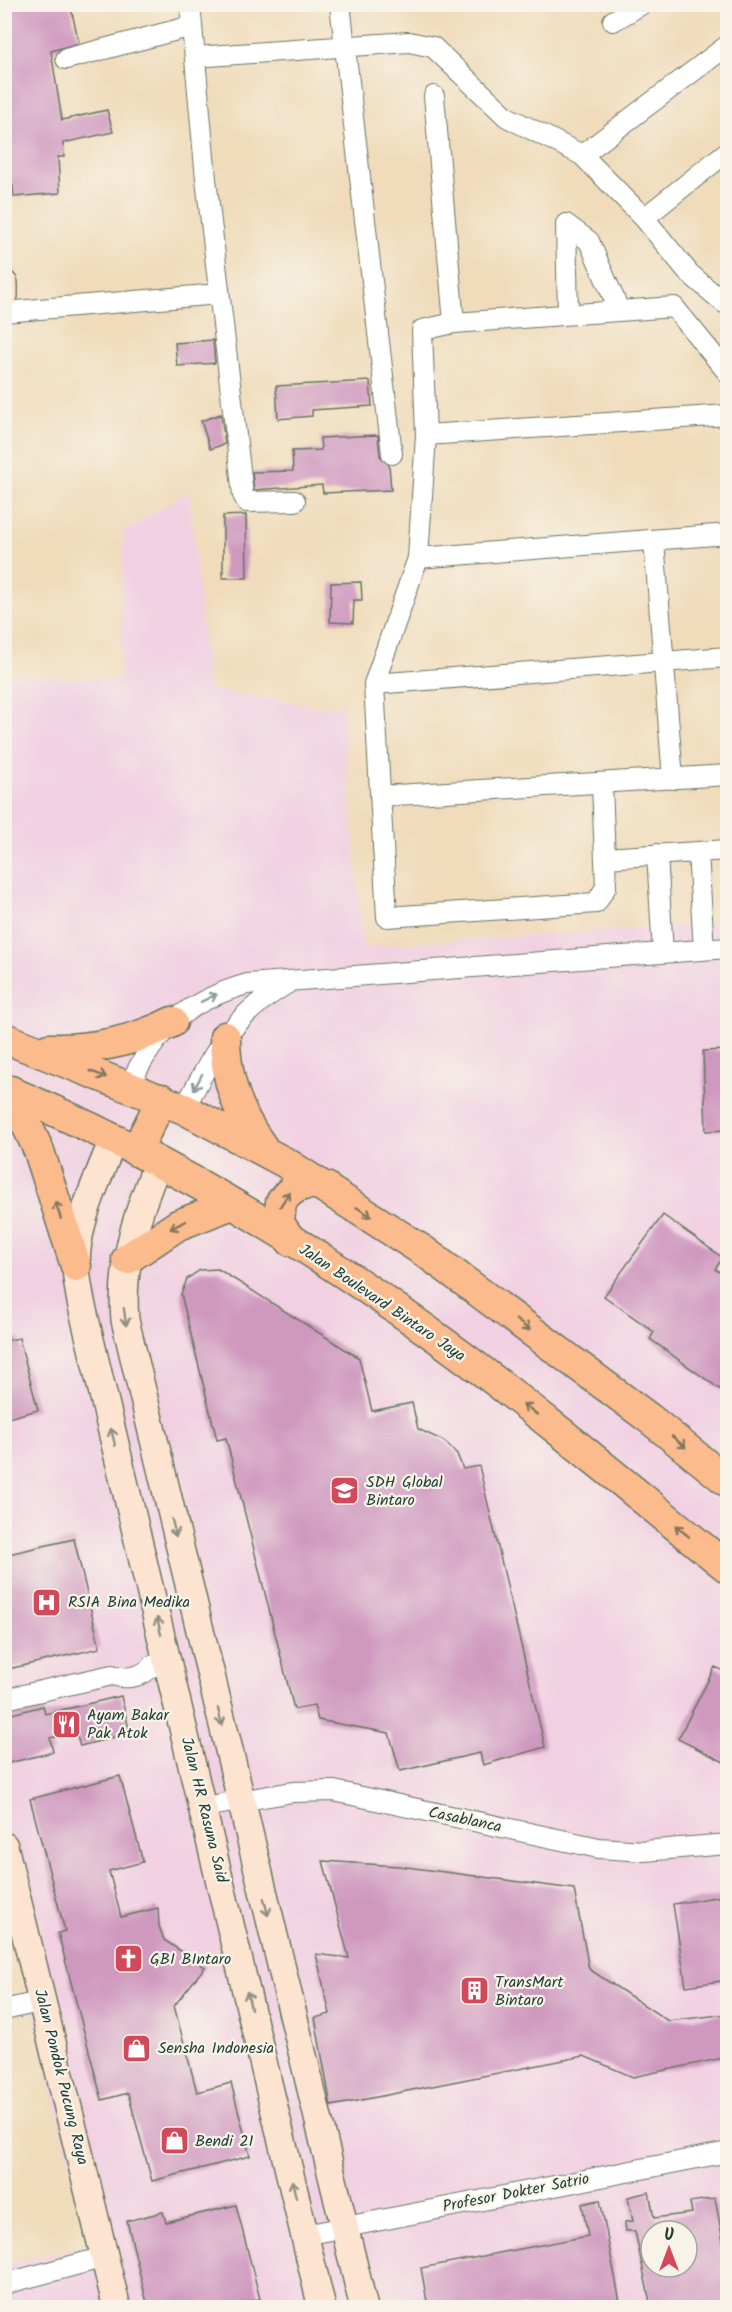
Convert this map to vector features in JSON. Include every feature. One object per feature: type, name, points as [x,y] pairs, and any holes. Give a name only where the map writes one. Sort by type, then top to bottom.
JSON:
[{"type":"main road","points":[[16,1042],[71,1049],[93,1047],[129,1040],[172,1022]]},
{"type":"main road","points":[[225,1037],[228,1074],[235,1098],[246,1124],[264,1150]]},
{"type":"main road","points":[[16,1042],[173,1104],[264,1150],[326,1187],[425,1252],[650,1419],[728,1482]]},
{"type":"main road","points":[[8,1090],[44,1166],[76,1266]]},
{"type":"main road","name":"Jalan Boulevard Bintaro Jaya","points":[[8,1090],[136,1151],[232,1204],[376,1295],[447,1345],[728,1568]]},
{"type":"main road","points":[[136,1151],[173,1104]]},
{"type":"main road","points":[[291,1241],[279,1223],[281,1202],[297,1186],[311,1184],[326,1187]]},
{"type":"main road","points":[[127,1259],[178,1225],[232,1204]]},
{"type":"street","points":[[190,4],[219,294],[243,495],[247,502],[295,501]]},
{"type":"street","points":[[340,4],[392,454]]},
{"type":"street","points":[[613,21],[642,4]]},
{"type":"street","points":[[66,59],[192,26]]},
{"type":"street","points":[[195,57],[409,42],[425,43],[433,47],[507,117],[582,155],[644,218],[689,273],[724,303]]},
{"type":"street","points":[[582,155],[728,45]]},
{"type":"street","points":[[434,96],[454,323]]},
{"type":"street","points":[[644,218],[728,151]]},
{"type":"street","points":[[568,314],[566,224],[589,241],[619,309]]},
{"type":"street","points":[[4,295],[5,286]]},
{"type":"street","points":[[4,312],[219,294]]},
{"type":"street","points":[[602,784],[606,888],[596,903],[387,917],[374,684],[418,558],[426,435],[422,330],[454,323],[619,309],[674,307],[728,374]]},
{"type":"street","points":[[426,435],[728,415]]},
{"type":"street","points":[[418,558],[728,534]]},
{"type":"street","points":[[654,540],[673,779]]},
{"type":"street","points":[[374,684],[728,657]]},
{"type":"street","points":[[380,796],[728,775]]},
{"type":"street","points":[[606,858],[728,850]]},
{"type":"street","points":[[698,852],[704,950]]},
{"type":"street","points":[[657,854],[663,953]]},
{"type":"street","points":[[129,1086],[150,1045],[172,1022],[199,1003],[247,984],[728,948]]},
{"type":"street","points":[[173,1104],[253,1005],[293,980]]},
{"type":"street","points":[[136,1151],[123,1287],[125,1320],[364,2307]]},
{"type":"street","name":"Jalan HR Rasuna Said","points":[[136,1151],[82,1227],[76,1266],[84,1321],[128,1497],[160,1663],[204,1807],[322,2307]]},
{"type":"street","points":[[128,1497],[165,1489]]},
{"type":"street","points":[[10,1698],[112,1675],[120,1668],[142,1662],[160,1663]]},
{"type":"street","name":"Casablanca","points":[[204,1807],[293,1792],[334,1791],[599,1848],[644,1851],[728,1844]]},
{"type":"street","name":"Jalan Pondok Pucung Raya","points":[[4,1846],[13,1920],[43,2001],[117,2307]]},
{"type":"street","points":[[4,2010],[43,2001]]},
{"type":"street","name":"Profesor Dokter Satrio","points":[[304,2235],[728,2152]]},
{"type":"street","points":[[4,2284],[105,2257]]},
{"type":"shaded area","points":[[189,491],[208,689],[322,707],[342,705],[363,947],[727,922],[727,2307],[5,2307],[4,2265],[89,2245],[4,1887],[5,676],[120,680],[123,532]]},
{"type":"building","points":[[4,4],[70,4],[79,43],[51,51],[62,120],[107,110],[113,132],[63,143],[64,157],[58,157],[60,193],[14,197],[13,186],[4,187]]},
{"type":"building","points":[[213,340],[215,363],[177,366],[175,343]]},
{"type":"building","points":[[370,381],[372,406],[312,410],[312,416],[278,419],[276,386]]},
{"type":"building","points":[[221,414],[225,444],[210,449],[201,421]]},
{"type":"building","points":[[378,435],[380,456],[389,465],[391,490],[323,493],[322,485],[254,490],[252,472],[293,471],[292,451],[321,450],[320,438]]},
{"type":"building","points":[[246,515],[247,578],[223,578],[223,516]]},
{"type":"building","points":[[361,582],[362,600],[354,600],[353,623],[330,622],[331,583]]},
{"type":"building","points":[[728,1050],[728,1130],[706,1131],[703,1051]]},
{"type":"building","points":[[663,1215],[723,1258],[715,1269],[728,1277],[728,1395],[650,1339],[654,1332],[604,1296]]},
{"type":"building","name":"SDH Global Bintaro","points":[[218,1269],[359,1358],[372,1411],[412,1403],[418,1429],[444,1441],[457,1454],[463,1469],[479,1466],[545,1747],[483,1765],[480,1753],[400,1771],[389,1733],[318,1720],[314,1705],[294,1709],[226,1438],[217,1440],[181,1294],[187,1279],[200,1270]]},
{"type":"building","points":[[19,1338],[38,1410],[4,1419],[4,1341]]},
{"type":"building","name":"RSIA Bina Medika","points":[[74,1539],[100,1648],[4,1670],[4,1555]]},
{"type":"building","points":[[715,1667],[728,1673],[728,1764],[678,1739]]},
{"type":"building","name":"Ayam Bakar Pak Atok","points":[[121,1696],[130,1733],[80,1746],[76,1732],[50,1738],[53,1752],[9,1763],[4,1745],[4,1716],[43,1706],[45,1714]]},
{"type":"building","points":[[120,1776],[143,1862],[109,1871],[121,1917],[158,1908],[159,1926],[164,1940],[205,1967],[174,2006],[197,2092],[231,2083],[250,2156],[152,2181],[128,2093],[102,2100],[58,1933],[65,1931],[30,1799]]},
{"type":"building","name":"TransMart Bintaro","points":[[323,1861],[399,1866],[574,1889],[589,1969],[668,2021],[728,2014],[728,2057],[633,2077],[584,2056],[331,2106],[315,2018],[330,2014],[316,1954],[349,1958]]},
{"type":"building","points":[[728,1895],[728,1980],[686,1986],[673,1904]]},
{"type":"building","points":[[649,2192],[654,2218],[692,2213],[690,2202],[715,2198],[728,2268],[728,2307],[651,2307],[645,2279],[699,2279],[699,2219],[639,2219],[639,2250],[635,2231],[626,2231],[625,2222],[633,2221],[628,2197]]},
{"type":"building","points":[[600,2200],[621,2307],[428,2307],[421,2268],[588,2236],[582,2204]]},
{"type":"building","points":[[236,2205],[260,2299],[226,2307],[148,2307],[127,2221],[163,2212],[166,2222]]},
{"type":"place","name":"SDH Global Bintaro","points":[[345,1491]]},
{"type":"place","name":"RSIA Bina Medika","points":[[47,1602]]},
{"type":"place","name":"Ayam Bakar Pak Atok","points":[[66,1724]]},
{"type":"place","name":"GBI BIntaro","points":[[129,1959]]},
{"type":"place","name":"TransMart Bintaro","points":[[474,1991]]},
{"type":"place","name":"Sensha Indonesia","points":[[137,2048]]},
{"type":"place","name":"Bendi 21","points":[[174,2141]]}]
